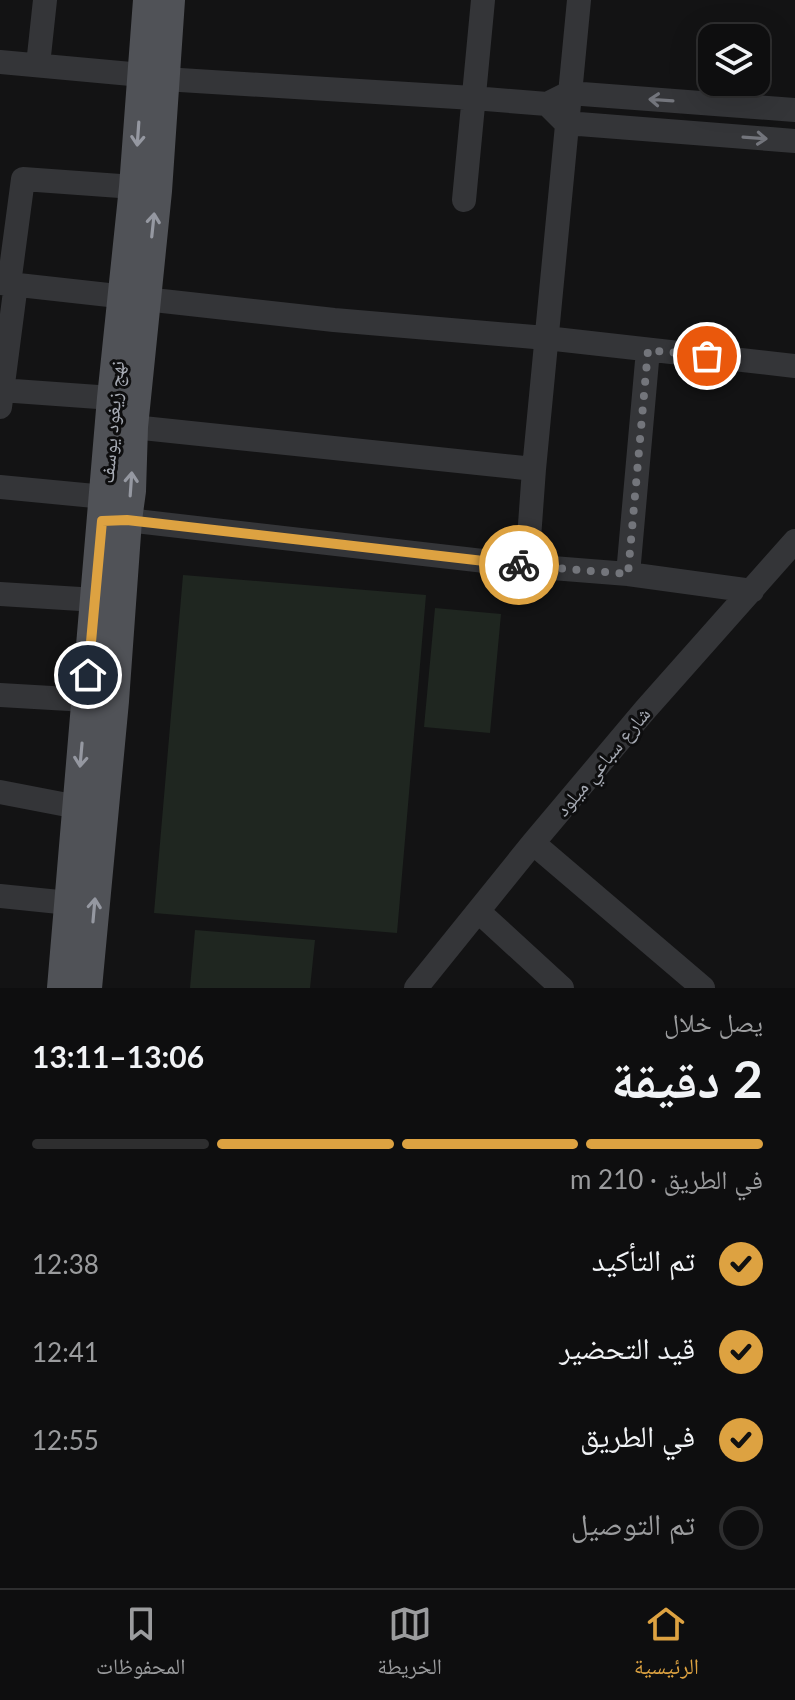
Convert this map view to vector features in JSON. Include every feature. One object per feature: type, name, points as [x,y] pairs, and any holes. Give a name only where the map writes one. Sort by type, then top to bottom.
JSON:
[{"type":"main road","name":"نهج زيغود يوسف","points":[[87,988],[100,700],[108,601],[112,398],[157,191],[148,0]]},
{"type":"main road","name":"نهج زيغود يوسف","points":[[111,513],[131,491],[134,187],[170,0]]},
{"type":"main road","name":"نهج زيغود يوسف","points":[[62,988],[77,805],[100,700]]},
{"type":"street","points":[[38,65],[45,0]]},
{"type":"street","points":[[464,200],[483,0]]},
{"type":"street","points":[[527,566],[579,0]]},
{"type":"street","points":[[0,62],[153,77],[547,104],[569,93],[795,110]]},
{"type":"street","points":[[547,104],[566,123],[795,141]]},
{"type":"street","points":[[0,407],[11,178],[134,187]]},
{"type":"street","points":[[8,284],[795,366]]},
{"type":"street","points":[[628,574],[648,350]]},
{"type":"street","points":[[0,390],[112,398]]},
{"type":"street","points":[[133,427],[534,469]]},
{"type":"street","points":[[0,487],[111,513],[752,591]]},
{"type":"street","name":"شارع سباعي ميلود","points":[[416,988],[645,710],[795,541]]},
{"type":"street","points":[[0,594],[108,601]]},
{"type":"street","points":[[0,695],[100,700]]},
{"type":"street","points":[[0,792],[77,805]]},
{"type":"street","points":[[533,843],[703,988]]},
{"type":"street","points":[[0,896],[69,903]]},
{"type":"street","points":[[479,912],[562,988]]},
{"type":"shaded area","points":[[183,575],[426,595],[397,933],[154,913]]},
{"type":"shaded area","points":[[435,608],[501,614],[490,733],[424,727]]},
{"type":"shaded area","points":[[195,930],[315,940],[310,988],[190,988]]},
{"type":"way so far","points":[[519,565],[628,574],[648,350],[707,356]]},
{"type":"route","points":[[88,675],[102,521],[127,520],[519,565]]}]
